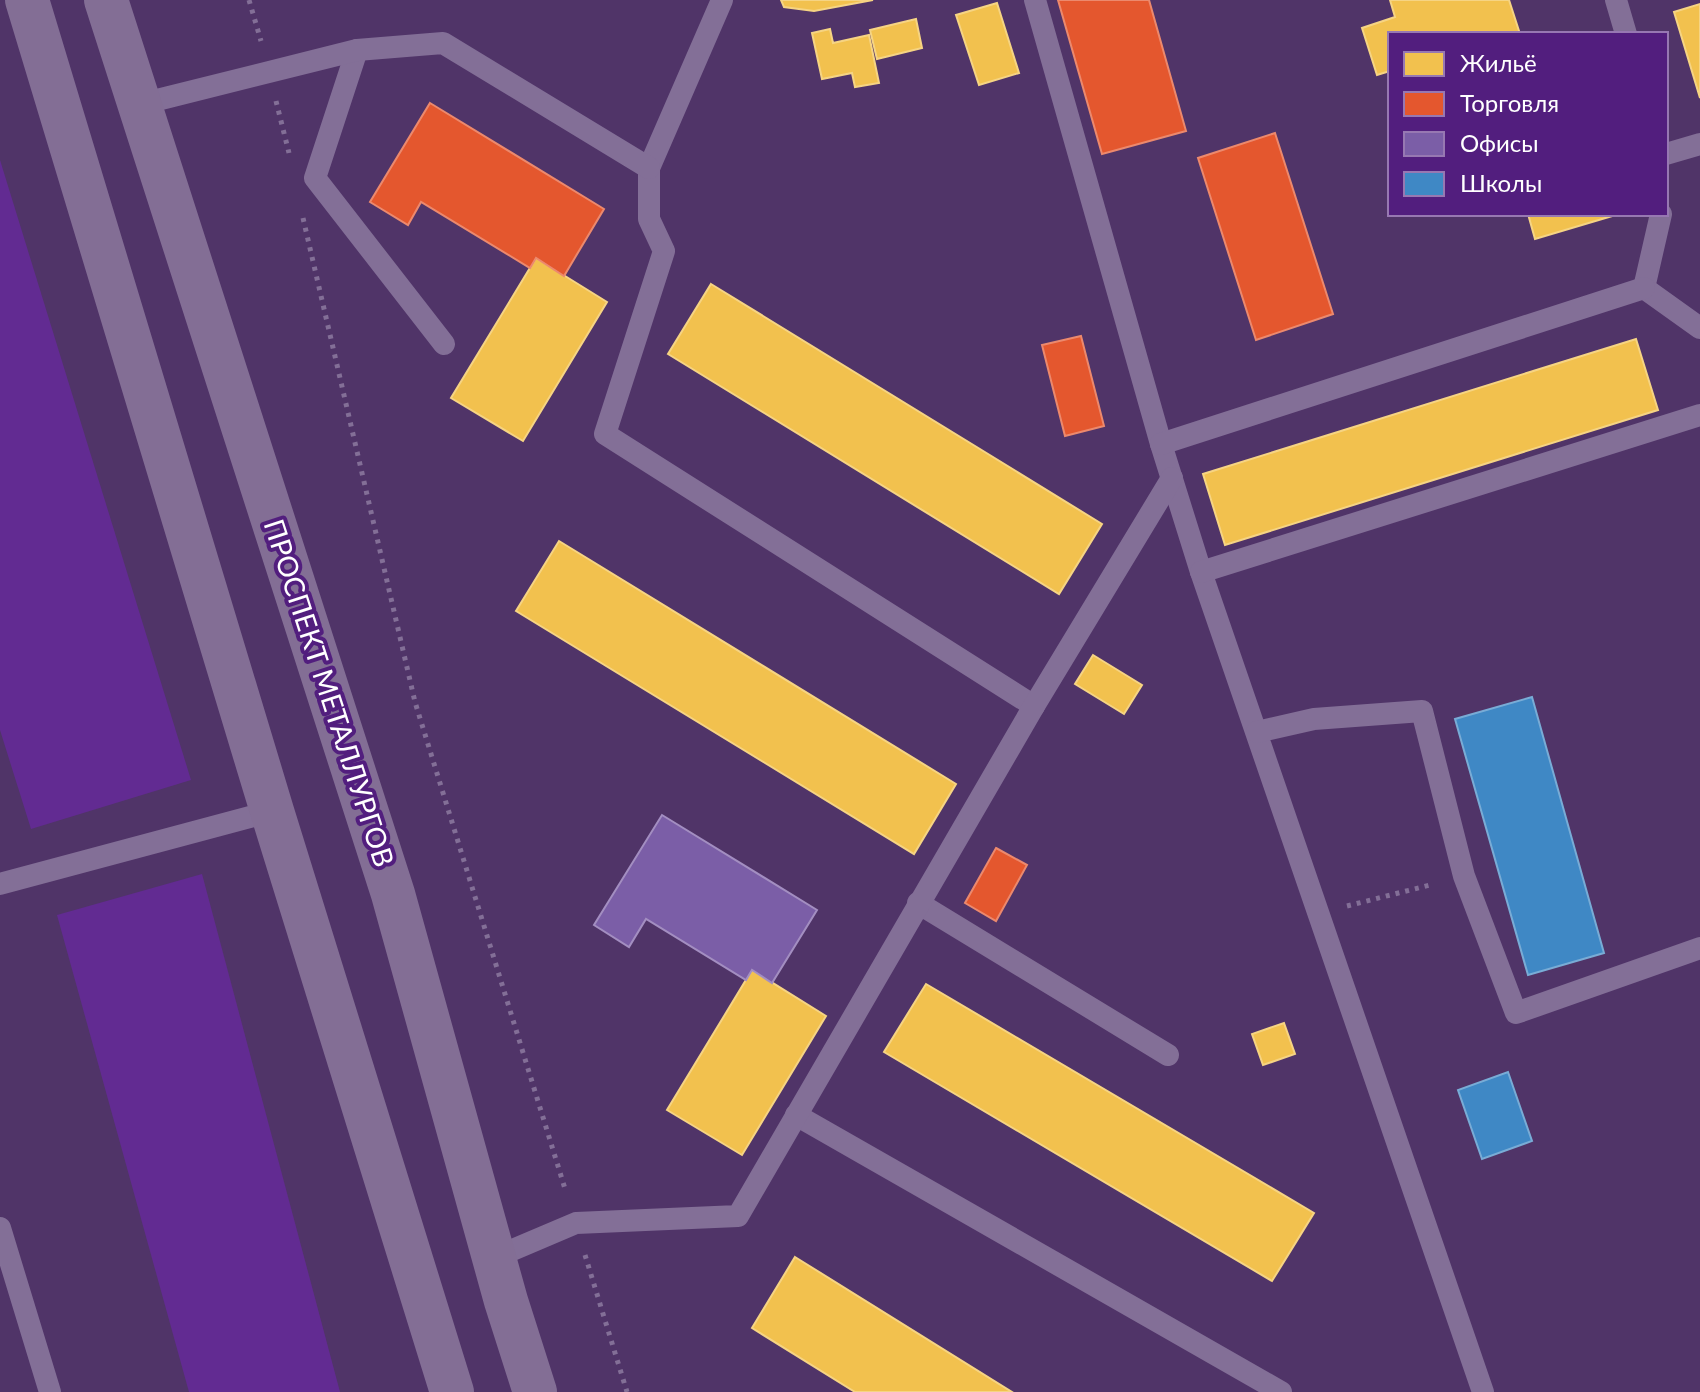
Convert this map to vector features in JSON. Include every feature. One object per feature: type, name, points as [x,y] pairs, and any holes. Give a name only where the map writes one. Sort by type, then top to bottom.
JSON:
[{"type":"main road","points":[[27,0],[272,811],[452,1392]]},
{"type":"main road","name":"ПРОСПЕКТ МЕТАЛЛУРГОВ","points":[[106,0],[393,894],[535,1392]]},
{"type":"lane","points":[[722,0],[649,168],[649,219],[664,251],[605,434],[1034,706]]},
{"type":"lane","points":[[1035,0],[1161,444],[1201,572],[1483,1392]]},
{"type":"lane","points":[[1616,0],[1625,32]]},
{"type":"lane","points":[[141,104],[357,50],[443,43],[649,168]]},
{"type":"lane","points":[[357,50],[315,178],[444,344]]},
{"type":"lane","points":[[1668,153],[1700,144]]},
{"type":"lane","points":[[1644,288],[1661,216]]},
{"type":"lane","points":[[1161,444],[1644,288]]},
{"type":"lane","points":[[1644,288],[1700,328]]},
{"type":"lane","points":[[1201,572],[1700,415]]},
{"type":"lane","points":[[496,1257],[576,1223],[738,1216],[918,903],[1172,478]]},
{"type":"lane","points":[[1257,732],[1314,719],[1422,711],[1464,876],[1516,1013],[1700,948]]},
{"type":"lane","points":[[0,884],[272,811]]},
{"type":"lane","points":[[918,903],[1168,1055]]},
{"type":"lane","points":[[796,1115],[1281,1392]]},
{"type":"lane","points":[[0,1228],[50,1392]]},
{"type":"path","points":[[249,0],[270,72],[291,164]]},
{"type":"path","points":[[302,210],[415,702],[626,1389],[634,1392]]},
{"type":"path","points":[[1319,914],[1464,876]]},
{"type":"shaded area","points":[[0,160],[191,780],[31,829],[0,730]]},
{"type":"shaded area","points":[[202,874],[340,1392],[189,1392],[57,915]]},
{"type":"building: Жильё","points":[[781,0],[873,0],[814,11],[784,7]]},
{"type":"building: Жильё","points":[[1390,0],[1509,0],[1519,32],[1388,32],[1388,72],[1377,75],[1362,28],[1395,17]]},
{"type":"building: Жильё","points":[[997,3],[1019,73],[979,85],[956,15]]},
{"type":"building: Жильё","points":[[1700,4],[1700,98],[1674,12]]},
{"type":"building: Жильё","points":[[916,19],[922,48],[877,59],[870,30]]},
{"type":"building: Жильё","points":[[830,29],[833,43],[869,35],[879,83],[855,87],[852,73],[822,79],[812,33]]},
{"type":"building: Жильё","points":[[1529,216],[1612,216],[1535,239]]},
{"type":"building: Жильё","points":[[536,258],[607,302],[523,441],[451,398]]},
{"type":"building: Жильё","points":[[711,284],[1102,524],[1059,594],[668,354]]},
{"type":"building: Жильё","points":[[1636,339],[1658,410],[1225,545],[1203,474]]},
{"type":"building: Жильё","points":[[559,541],[956,784],[914,854],[516,611]]},
{"type":"building: Жильё","points":[[1093,655],[1142,685],[1124,714],[1075,684]]},
{"type":"building: Жильё","points":[[752,970],[826,1016],[742,1155],[667,1110]]},
{"type":"building: Жильё","points":[[926,984],[1314,1213],[1272,1281],[884,1052]]},
{"type":"building: Жильё","points":[[1284,1023],[1295,1054],[1263,1065],[1252,1034]]},
{"type":"building: Жильё","points":[[795,1257],[1012,1392],[855,1392],[752,1328]]},
{"type":"building: Торговля","points":[[1058,0],[1149,0],[1186,131],[1102,154]]},
{"type":"building: Торговля","points":[[430,103],[604,209],[564,276],[536,258],[530,268],[421,202],[408,225],[370,202]]},
{"type":"building: Торговля","points":[[1275,133],[1333,314],[1256,340],[1198,158]]},
{"type":"building: Торговля","points":[[1081,336],[1104,426],[1065,436],[1042,345]]},
{"type":"building: Торговля","points":[[996,848],[1027,865],[996,921],[965,903]]},
{"type":"building: Офисы","points":[[662,815],[817,910],[772,983],[752,970],[746,980],[646,919],[629,947],[594,925]]},
{"type":"building: Школы","points":[[1532,697],[1604,953],[1528,975],[1455,719]]},
{"type":"building: Школы","points":[[1508,1072],[1532,1141],[1482,1159],[1458,1090]]}]
